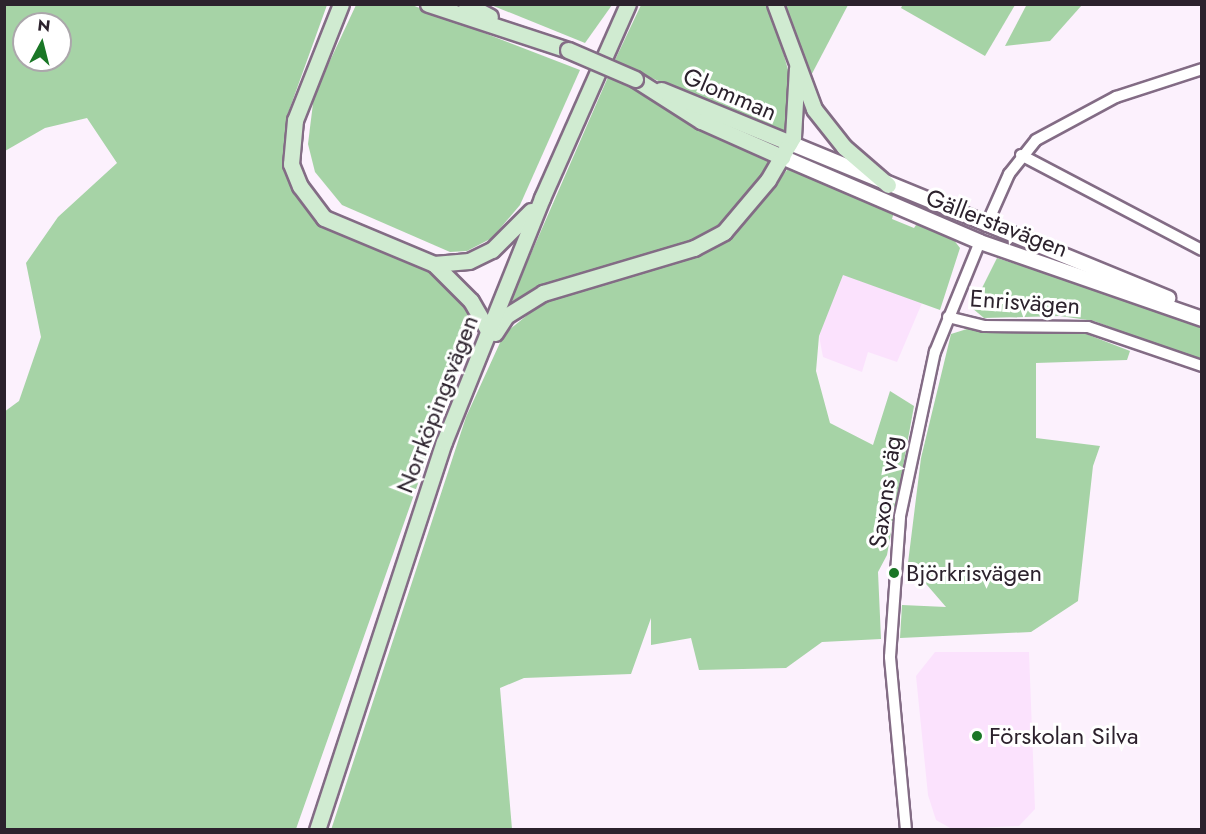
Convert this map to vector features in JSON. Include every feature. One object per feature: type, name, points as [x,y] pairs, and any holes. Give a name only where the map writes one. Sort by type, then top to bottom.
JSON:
[{"type":"main road","points":[[340,4],[295,120],[291,164],[300,186],[324,218],[434,264],[471,301],[489,332]]},
{"type":"main road","name":"Glomman","points":[[428,4],[498,23],[568,50],[786,150]]},
{"type":"main road","name":"Glomman","points":[[466,4],[498,23]]},
{"type":"main road","name":"Norrköpingsvägen","points":[[317,830],[401,564],[542,198],[628,4]]},
{"type":"main road","points":[[775,4],[797,68],[830,132],[888,185]]},
{"type":"main road","points":[[481,354],[506,316],[543,293],[694,248],[724,232],[786,150],[798,119],[797,68]]},
{"type":"main road","points":[[434,264],[469,261],[492,250],[542,198]]},
{"type":"street","points":[[980,242],[1021,155],[1089,109],[1202,69]]},
{"type":"street","name":"Gällerstavägen","points":[[786,150],[888,185],[1202,311]]},
{"type":"street","name":"Gällerstavägen","points":[[786,150],[980,242],[1202,319]]},
{"type":"street","points":[[1021,155],[1202,250]]},
{"type":"street","name":"Saxons väg","points":[[906,830],[892,706],[894,573],[907,465],[948,317],[980,242]]},
{"type":"street","name":"Enrisvägen","points":[[948,317],[984,326],[1088,327],[1202,366]]},
{"type":"shaded area","points":[[842,274],[922,303],[897,362],[868,352],[862,372],[823,357],[819,336]]},
{"type":"shaded area","name":"Förskolan Silva","points":[[935,652],[1029,652],[1035,809],[1019,826],[952,829],[936,820],[928,795],[916,676]]},
{"type":"green space","points":[[903,4],[1015,5],[985,56],[901,8]]},
{"type":"green space","points":[[1027,4],[1082,5],[1050,41],[1005,46]]},
{"type":"green space","points":[[5,5],[327,5],[287,116],[289,180],[303,206],[327,228],[421,268],[458,292],[476,319],[296,829],[5,829],[4,412],[19,401],[41,337],[26,263],[58,217],[117,163],[87,118],[45,128],[5,151]]},
{"type":"green space","points":[[356,5],[412,5],[580,70],[520,205],[492,238],[467,251],[450,252],[342,205],[315,172],[308,144],[314,95]]},
{"type":"green space","points":[[491,5],[612,5],[585,43]]},
{"type":"green space","points":[[641,5],[770,5],[790,77],[785,135],[614,62]]},
{"type":"green space","points":[[777,5],[848,5],[805,87]]},
{"type":"green space","points":[[608,77],[773,157],[771,165],[720,226],[689,243],[551,282],[510,302]]},
{"type":"green space","points":[[788,169],[804,170],[894,212],[892,219],[914,228],[918,222],[950,235],[960,248],[940,310],[843,275],[819,336],[816,371],[830,423],[873,445],[890,391],[914,406],[887,555],[878,572],[881,639],[822,642],[786,668],[699,670],[691,638],[651,645],[651,618],[631,674],[524,678],[500,688],[512,829],[331,830],[466,417],[504,334],[546,300],[713,248],[729,239]]},
{"type":"green space","points":[[997,258],[1201,323],[1201,361],[1094,321],[1060,316],[984,318],[972,308]]},
{"type":"green space","points":[[967,329],[1081,332],[1130,351],[1127,360],[1036,363],[1036,438],[1100,446],[1093,466],[1078,601],[1031,632],[900,638],[902,605],[946,607],[908,563],[921,458],[951,334]]},
{"type":"place","name":"Björkrisvägen","points":[[894,573]]},
{"type":"place","name":"Förskolan Silva","points":[[977,736]]}]
